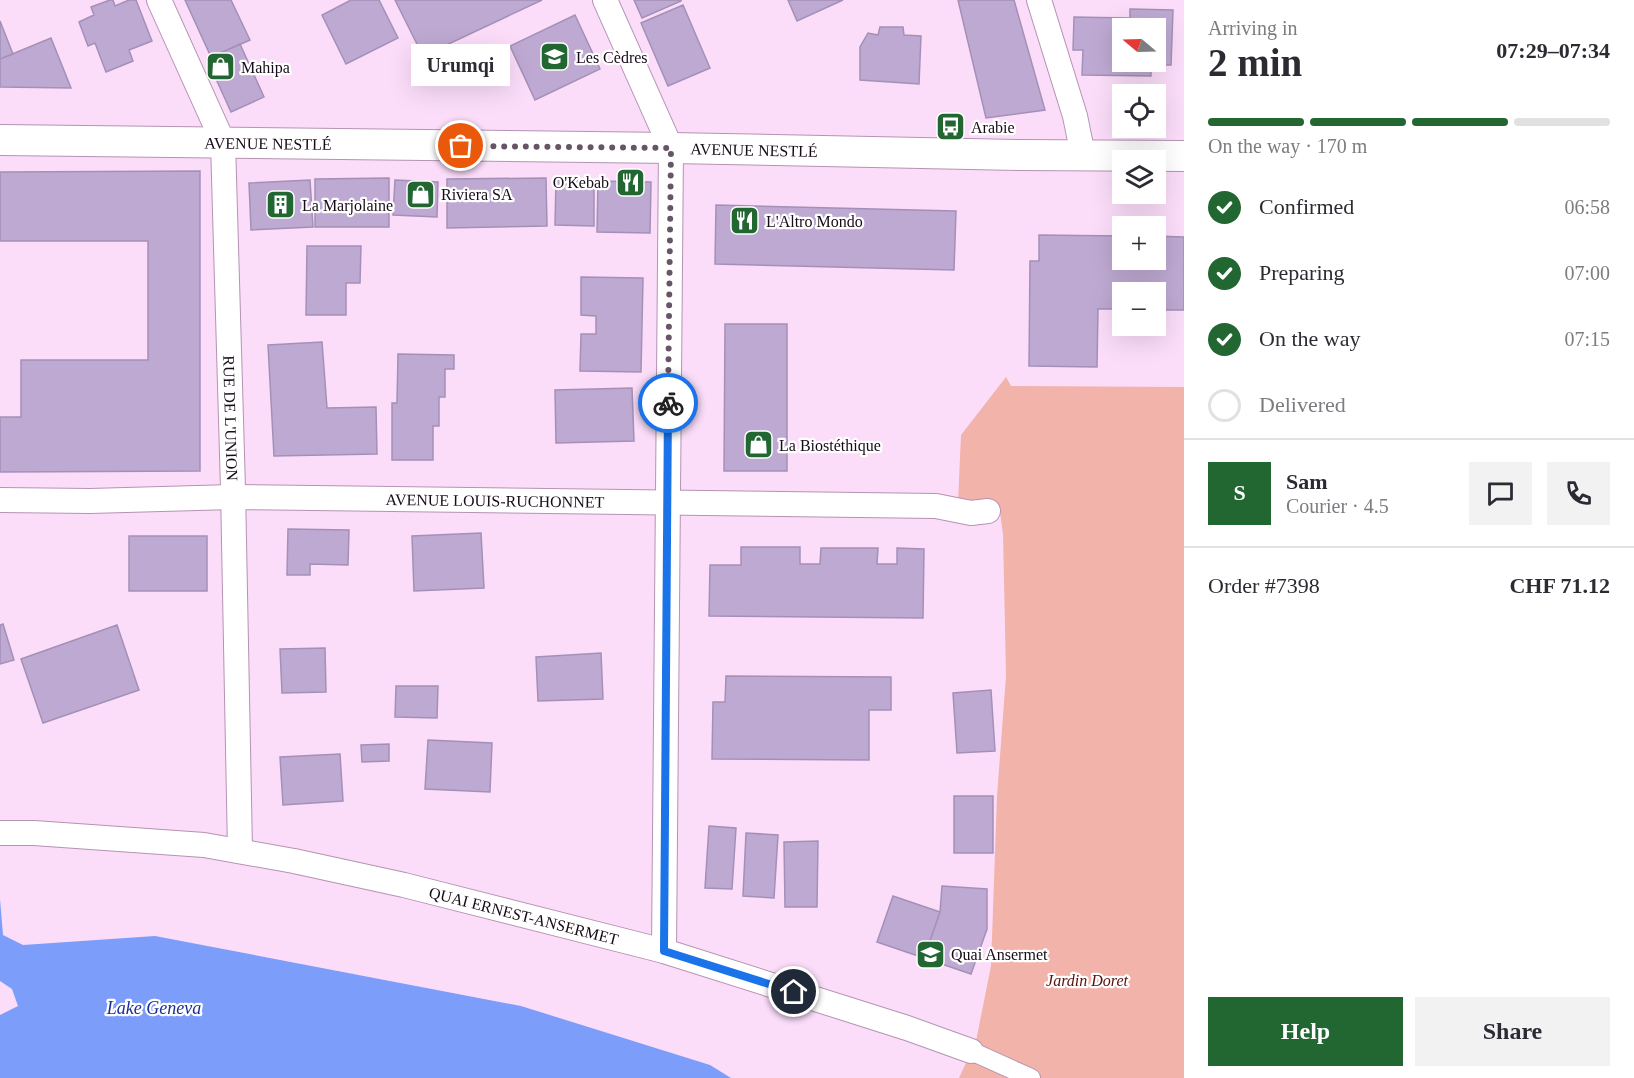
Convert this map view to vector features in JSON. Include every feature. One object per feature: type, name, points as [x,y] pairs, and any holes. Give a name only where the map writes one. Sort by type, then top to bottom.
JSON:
[{"type":"street","name":"RUE DE L'UNION","points":[[159,0],[223,142],[240,851]]},
{"type":"street","points":[[605,0],[671,148],[664,951]]},
{"type":"street","points":[[1039,0],[1075,116],[1083,155]]},
{"type":"street","name":"AVENUE NESTLÉ","points":[[0,140],[1184,156]]},
{"type":"street","name":"AVENUE LOUIS-RUCHONNET","points":[[0,500],[90,501],[233,497],[936,506],[971,513],[988,511]]},
{"type":"street","name":"QUAI ERNEST-ANSERMET","points":[[0,833],[34,833],[194,844],[240,851],[404,885],[664,951],[907,1028],[970,1051],[1031,1078]]},
{"type":"green space","name":"Jardin Doret","points":[[1006,377],[1011,386],[1184,387],[1184,1078],[959,1078],[976,1041],[991,966],[997,796],[1006,676],[1003,534],[999,505],[958,503],[961,435]]},
{"type":"water","name":"Lake Geneva","points":[[0,899],[3,935],[23,945],[155,936],[521,1006],[710,1065],[731,1078],[0,1078],[0,1015],[18,1006],[12,989],[0,981]]},
{"type":"building","points":[[113,0],[115,6],[129,0],[136,0],[152,41],[129,50],[133,61],[106,72],[95,43],[88,46],[79,22],[94,15],[91,7]]},
{"type":"building","points":[[185,0],[231,0],[250,40],[211,57]]},
{"type":"building","points":[[351,0],[379,0],[398,38],[346,64],[322,15]]},
{"type":"building","points":[[395,0],[542,0],[423,56]]},
{"type":"building","points":[[634,0],[681,0],[681,1],[642,18]]},
{"type":"building","points":[[788,0],[843,0],[797,21]]},
{"type":"building","points":[[958,0],[1014,0],[1045,110],[986,118]]},
{"type":"building","points":[[683,5],[710,68],[668,86],[641,23]]},
{"type":"building","points":[[1130,9],[1173,10],[1171,65],[1166,65],[1166,18],[1130,18]]},
{"type":"building","name":"Les Cèdres","points":[[575,15],[600,69],[535,100],[510,46]]},
{"type":"building","points":[[1074,17],[1130,18],[1112,18],[1112,72],[1151,72],[1151,76],[1082,75],[1083,50],[1073,50]]},
{"type":"building","points":[[0,21],[13,54],[0,59]]},
{"type":"building","points":[[880,27],[903,27],[904,35],[921,36],[919,84],[860,80],[860,47],[868,33],[878,35]]},
{"type":"building","points":[[51,38],[71,88],[0,87],[0,59]]},
{"type":"building","points":[[240,44],[264,97],[231,112],[207,59]]},
{"type":"building","points":[[200,171],[200,471],[0,472],[0,417],[21,417],[21,360],[148,360],[148,241],[0,241],[0,172]]},
{"type":"building","points":[[389,178],[389,227],[315,227],[315,179]]},
{"type":"building","points":[[546,178],[547,226],[447,228],[447,179]]},
{"type":"building","name":"La Marjolaine","points":[[310,180],[313,227],[251,230],[249,183]]},
{"type":"building","points":[[395,180],[438,182],[437,217],[393,215]]},
{"type":"building","points":[[556,180],[594,181],[594,226],[555,225]]},
{"type":"building","points":[[598,181],[651,182],[650,233],[597,232]]},
{"type":"building","points":[[716,205],[956,211],[954,270],[715,264]]},
{"type":"building","points":[[1039,235],[1112,236],[1112,270],[1166,270],[1166,236],[1184,237],[1184,310],[1166,310],[1166,282],[1112,282],[1112,309],[1098,309],[1097,367],[1029,366],[1030,261],[1039,261]]},
{"type":"building","points":[[307,246],[361,246],[360,283],[346,283],[346,315],[306,315]]},
{"type":"building","points":[[581,277],[643,278],[641,372],[580,371],[581,334],[596,334],[596,316],[581,315]]},
{"type":"building","points":[[725,324],[787,324],[787,471],[724,471]]},
{"type":"building","points":[[322,342],[327,408],[376,407],[377,454],[274,456],[268,345]]},
{"type":"building","points":[[398,354],[454,355],[454,369],[445,369],[445,397],[439,397],[439,426],[433,426],[433,460],[392,460],[392,403],[397,403]]},
{"type":"building","points":[[632,388],[634,441],[556,443],[555,390]]},
{"type":"building","points":[[288,529],[349,530],[348,565],[310,564],[310,575],[287,575]]},
{"type":"building","points":[[481,533],[484,588],[414,591],[412,536]]},
{"type":"building","points":[[129,536],[207,536],[207,591],[129,591]]},
{"type":"building","points":[[741,547],[800,547],[800,564],[820,564],[821,548],[878,548],[877,564],[897,564],[897,548],[924,549],[923,618],[709,616],[710,565],[741,565]]},
{"type":"building","points":[[3,624],[14,660],[0,664],[0,625]]},
{"type":"building","points":[[117,625],[139,690],[43,723],[21,659]]},
{"type":"building","points":[[325,648],[326,692],[282,693],[280,649]]},
{"type":"building","points":[[601,653],[603,699],[538,701],[536,657]]},
{"type":"building","points":[[726,676],[891,677],[891,710],[869,710],[869,760],[712,759],[713,702],[725,702]]},
{"type":"building","points":[[396,686],[438,686],[437,718],[395,717]]},
{"type":"building","points":[[991,690],[995,751],[957,753],[953,693]]},
{"type":"building","points":[[428,740],[492,743],[490,792],[425,789]]},
{"type":"building","points":[[389,744],[389,761],[362,762],[361,745]]},
{"type":"building","points":[[340,754],[343,801],[283,805],[280,757]]},
{"type":"building","points":[[954,796],[993,796],[993,853],[954,853]]},
{"type":"building","points":[[709,826],[736,828],[732,889],[705,888]]},
{"type":"building","points":[[746,833],[778,835],[774,898],[743,896]]},
{"type":"building","points":[[818,841],[817,907],[785,907],[784,842]]},
{"type":"building","points":[[942,886],[987,889],[987,929],[971,974],[924,958],[940,912]]},
{"type":"building","name":"Quai Ansermet","points":[[893,896],[940,912],[924,958],[877,942]]},
{"type":"way so far","points":[[461,146],[671,148],[668,403]]},
{"type":"place","name":"Les Cèdres","points":[[555,57]]},
{"type":"place","name":"Mahipa","points":[[220,67]]},
{"type":"place","name":"Arabie","points":[[950,127]]},
{"type":"place","name":"Urumqi","points":[[461,146]]},
{"type":"place","name":"O'Kebab","points":[[630,182]]},
{"type":"place","name":"Riviera SA","points":[[420,194]]},
{"type":"place","name":"La Marjolaine","points":[[281,205]]},
{"type":"place","name":"L'Altro Mondo","points":[[745,221]]},
{"type":"place","name":"La Biostéthique","points":[[758,445]]},
{"type":"place","name":"Quai Ansermet","points":[[930,954]]},
{"type":"route","points":[[668,403],[664,951],[794,992]]}]
